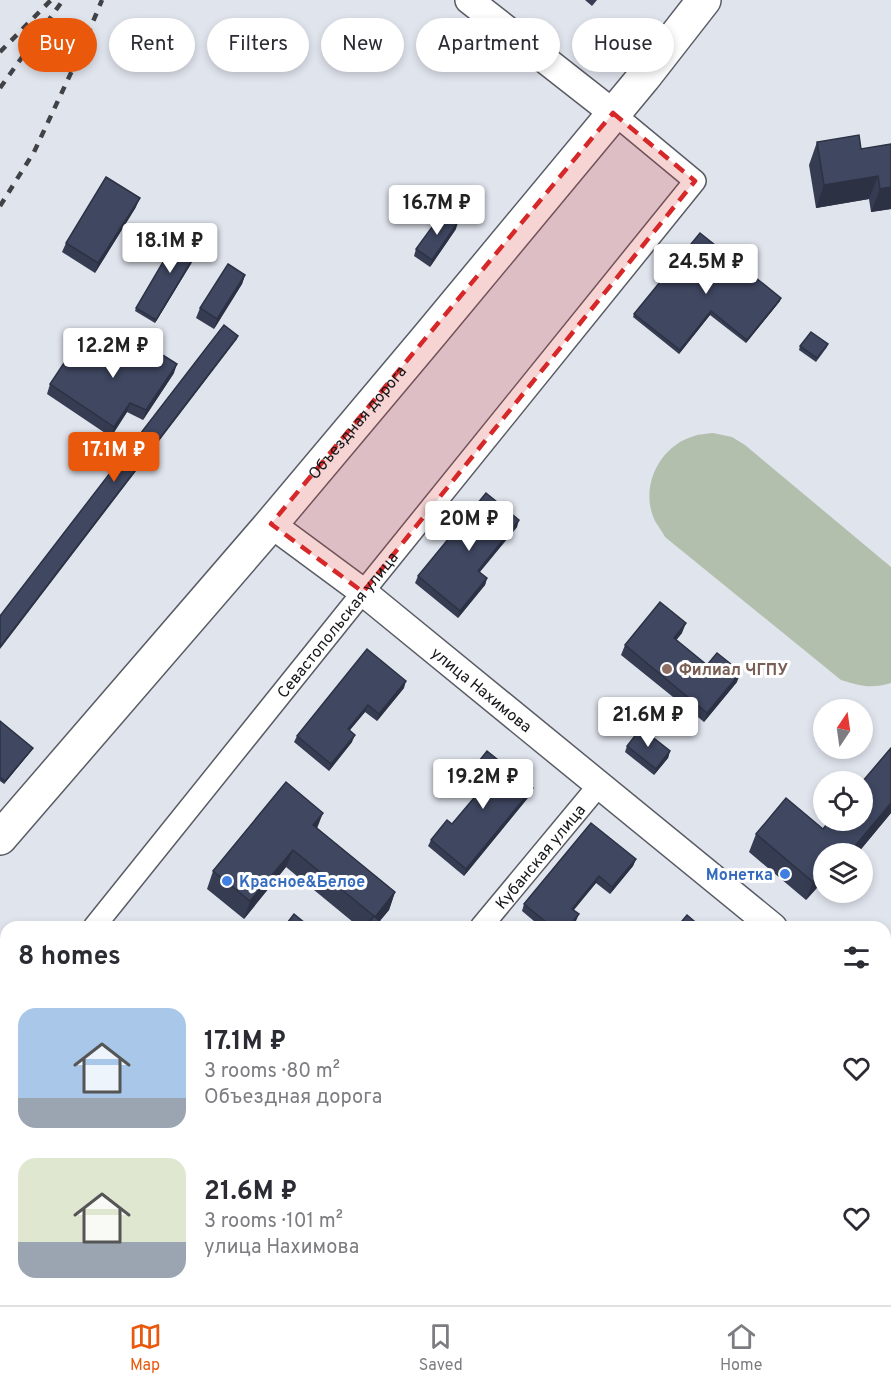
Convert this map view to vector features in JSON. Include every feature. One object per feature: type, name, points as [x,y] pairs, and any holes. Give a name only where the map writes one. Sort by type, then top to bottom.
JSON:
[{"type":"main road","name":"Объездная дорога","points":[[0,838],[271,524],[429,336],[704,0]]},
{"type":"street","points":[[469,0],[613,113]]},
{"type":"street","name":"Севастопольская улица","points":[[99,921],[694,181],[613,113]]},
{"type":"street","name":"улица Нахимова","points":[[271,524],[363,592],[766,921]]},
{"type":"street","name":"Кубанская улица","points":[[486,921],[599,785]]},
{"type":"highlighted area","points":[[613,113],[695,181],[363,592],[271,524]]},
{"type":"green space","points":[[713,433],[732,437],[745,445],[891,567],[891,683],[866,686],[841,680],[665,537],[655,521],[649,495],[655,470],[671,449],[682,441],[696,435]]},
{"type":"building","points":[[859,135],[861,149],[891,144],[891,187],[880,189],[878,176],[824,185],[817,142]]},
{"type":"building","points":[[106,177],[140,198],[98,263],[66,243]]},
{"type":"building","points":[[443,212],[458,222],[432,260],[416,249]]},
{"type":"building","points":[[183,228],[204,240],[156,320],[136,308]]},
{"type":"building","points":[[700,233],[781,298],[747,340],[711,311],[680,350],[634,314]]},
{"type":"building","points":[[228,264],[245,275],[217,319],[200,308]]},
{"type":"building","points":[[224,325],[238,336],[0,647],[0,616]]},
{"type":"building","points":[[811,332],[828,344],[817,358],[800,346]]},
{"type":"building","points":[[88,335],[128,362],[142,342],[177,364],[146,410],[130,403],[114,427],[50,384],[66,360],[70,362]]},
{"type":"building","points":[[486,493],[519,520],[478,571],[487,578],[460,611],[418,576]]},
{"type":"building","name":"Филиал ЧГПУ","points":[[660,602],[686,623],[674,638],[707,665],[717,653],[741,672],[707,713],[625,645]]},
{"type":"building","points":[[367,649],[406,681],[379,714],[368,705],[348,729],[355,735],[331,764],[297,736]]},
{"type":"building","points":[[0,721],[33,748],[5,781],[0,777]]},
{"type":"building","points":[[641,728],[670,751],[656,769],[627,746]]},
{"type":"building","points":[[891,748],[891,803],[873,825],[873,771]]},
{"type":"building","points":[[487,751],[533,788],[466,869],[431,840],[447,820],[452,824],[479,792],[464,780]]},
{"type":"building","points":[[286,782],[323,813],[313,825],[395,892],[375,917],[380,921],[370,921],[374,916],[293,850],[250,901],[213,871]]},
{"type":"building","points":[[786,798],[813,821],[813,831],[868,831],[858,843],[813,843],[813,882],[756,834]]},
{"type":"building","points":[[591,823],[636,859],[612,887],[599,876],[572,909],[579,914],[573,921],[545,921],[524,904]]},
{"type":"building","points":[[294,914],[302,921],[289,921]]},
{"type":"building","points":[[687,915],[694,921],[682,921]]},
{"type":"railway","points":[[0,52],[51,0]]},
{"type":"railway","points":[[0,88],[63,0]]},
{"type":"railway","points":[[0,206],[34,152],[102,0]]},
{"type":"place","name":"Филиал ЧГПУ","points":[[667,669]]},
{"type":"place","name":"Монетка","points":[[785,874]]},
{"type":"place","name":"Красное&Белое","points":[[227,881]]}]
